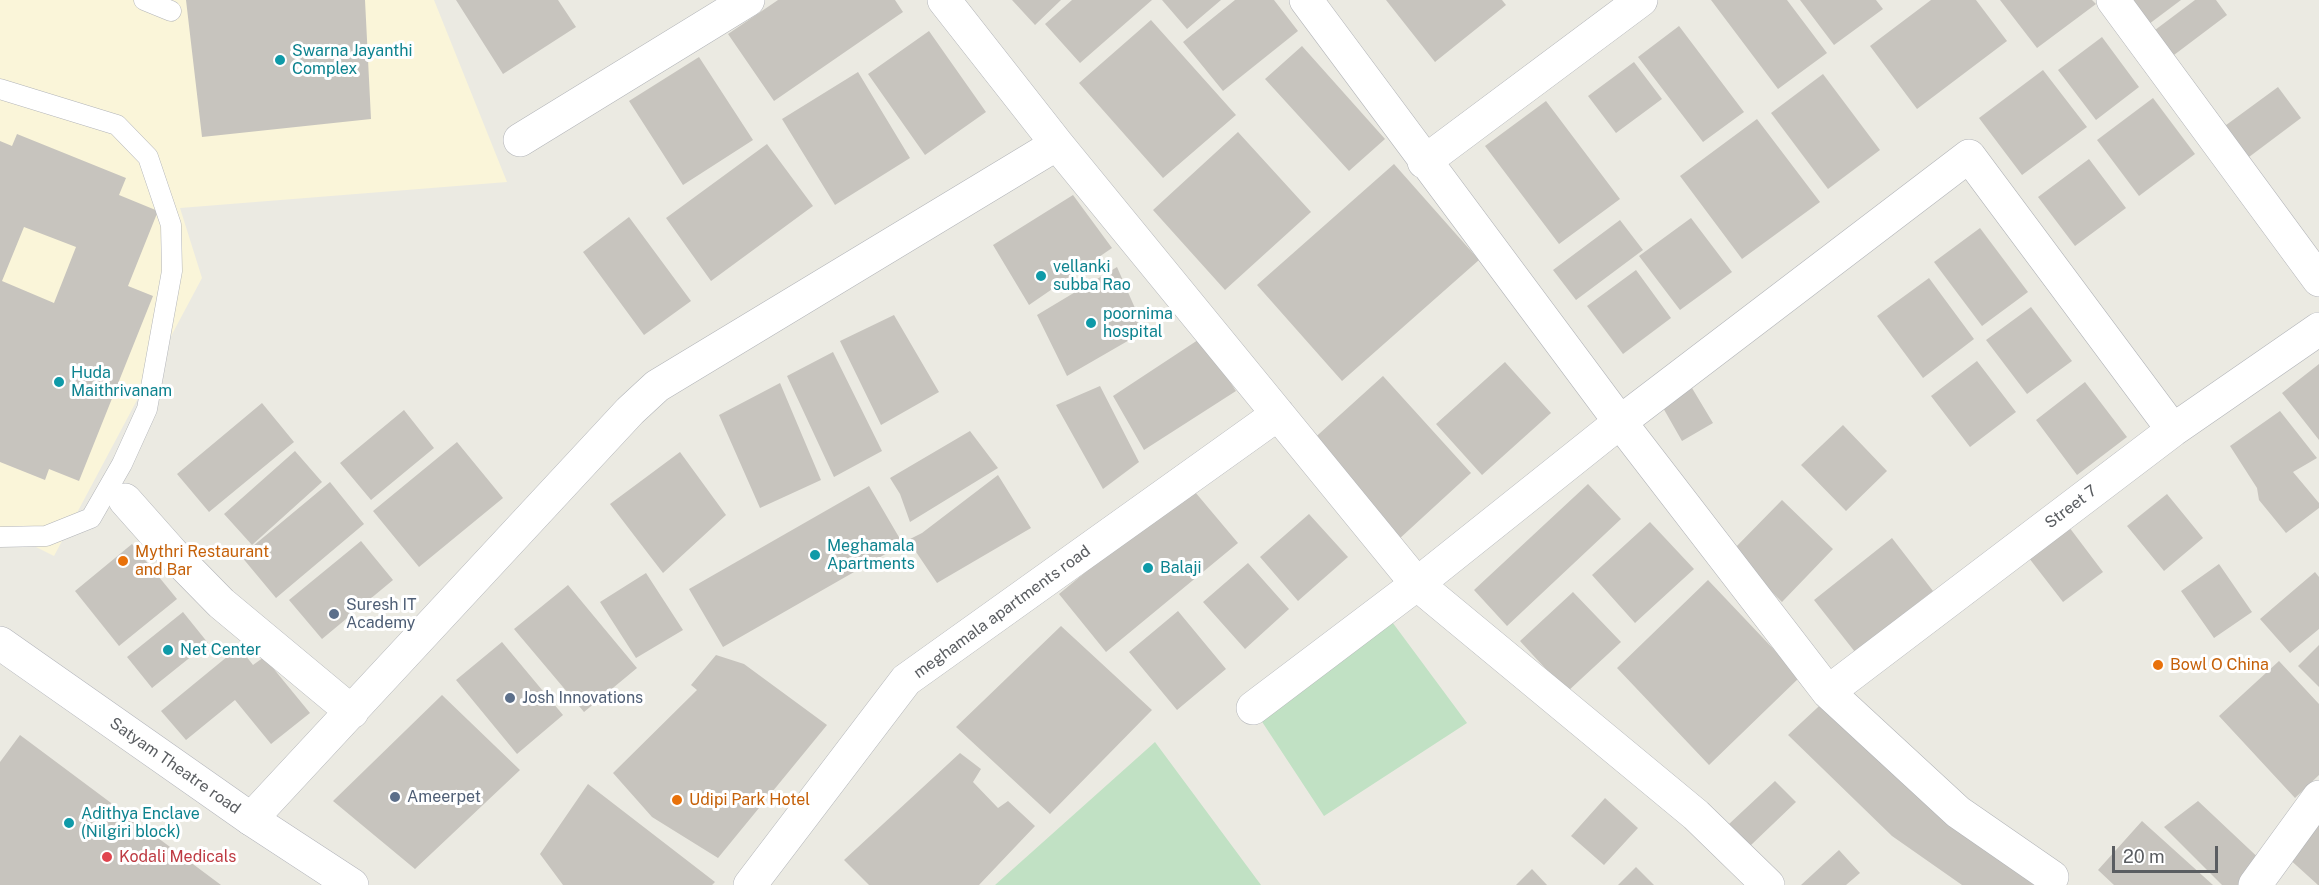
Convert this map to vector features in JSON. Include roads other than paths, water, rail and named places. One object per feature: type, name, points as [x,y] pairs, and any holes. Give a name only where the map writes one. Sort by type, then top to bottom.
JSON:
[{"type":"street","points":[[520,140],[748,0]]},
{"type":"street","points":[[944,0],[1057,144],[1417,584],[1696,815],[1768,885]]},
{"type":"street","points":[[1306,0],[1620,422],[1828,692],[1958,812],[2057,881]]},
{"type":"street","points":[[1425,162],[1641,0]]},
{"type":"street","points":[[2113,0],[2319,280]]},
{"type":"street","points":[[251,819],[630,411],[657,386],[1057,144]]},
{"type":"street","points":[[1253,708],[1417,584],[1620,422],[1968,156],[2173,430]]},
{"type":"street","name":"Street 7","points":[[1828,692],[2173,430],[2319,329]]},
{"type":"street","name":"meghamala apartments road","points":[[750,885],[906,680],[1278,414]]},
{"type":"street","points":[[125,500],[221,603],[352,712]]},
{"type":"street","name":"Satyam Theatre road","points":[[0,643],[251,819],[352,885]]},
{"type":"street","points":[[2255,885],[2319,797]]},
{"type":"lane","points":[[144,0],[171,11]]},
{"type":"lane","points":[[0,89],[117,125],[148,157],[171,225],[172,271],[147,409],[122,464],[91,518],[46,536],[0,537]]},
{"type":"place","name":"Swarna Jayanthi Complex","points":[[280,60]]},
{"type":"place","name":"vellanki subba Rao","points":[[1041,276]]},
{"type":"place","name":"poornima hospital","points":[[1091,323]]},
{"type":"place","name":"Huda Maithrivanam","points":[[59,382]]},
{"type":"place","name":"Meghamala Apartments","points":[[815,555]]},
{"type":"place","name":"Mythri Restaurant and Bar","points":[[123,561]]},
{"type":"place","name":"Balaji","points":[[1148,568]]},
{"type":"place","name":"Suresh IT Academy","points":[[334,614]]},
{"type":"place","name":"Net Center","points":[[168,650]]},
{"type":"place","name":"Bowl O China","points":[[2158,665]]},
{"type":"place","name":"Josh Innovations","points":[[510,698]]},
{"type":"place","name":"Ameerpet","points":[[395,797]]},
{"type":"place","name":"Udipi Park Hotel","points":[[677,800]]},
{"type":"place","name":"Adithya Enclave (Nilgiri block)","points":[[69,823]]},
{"type":"place","name":"Kodali Medicals","points":[[107,857]]}]
